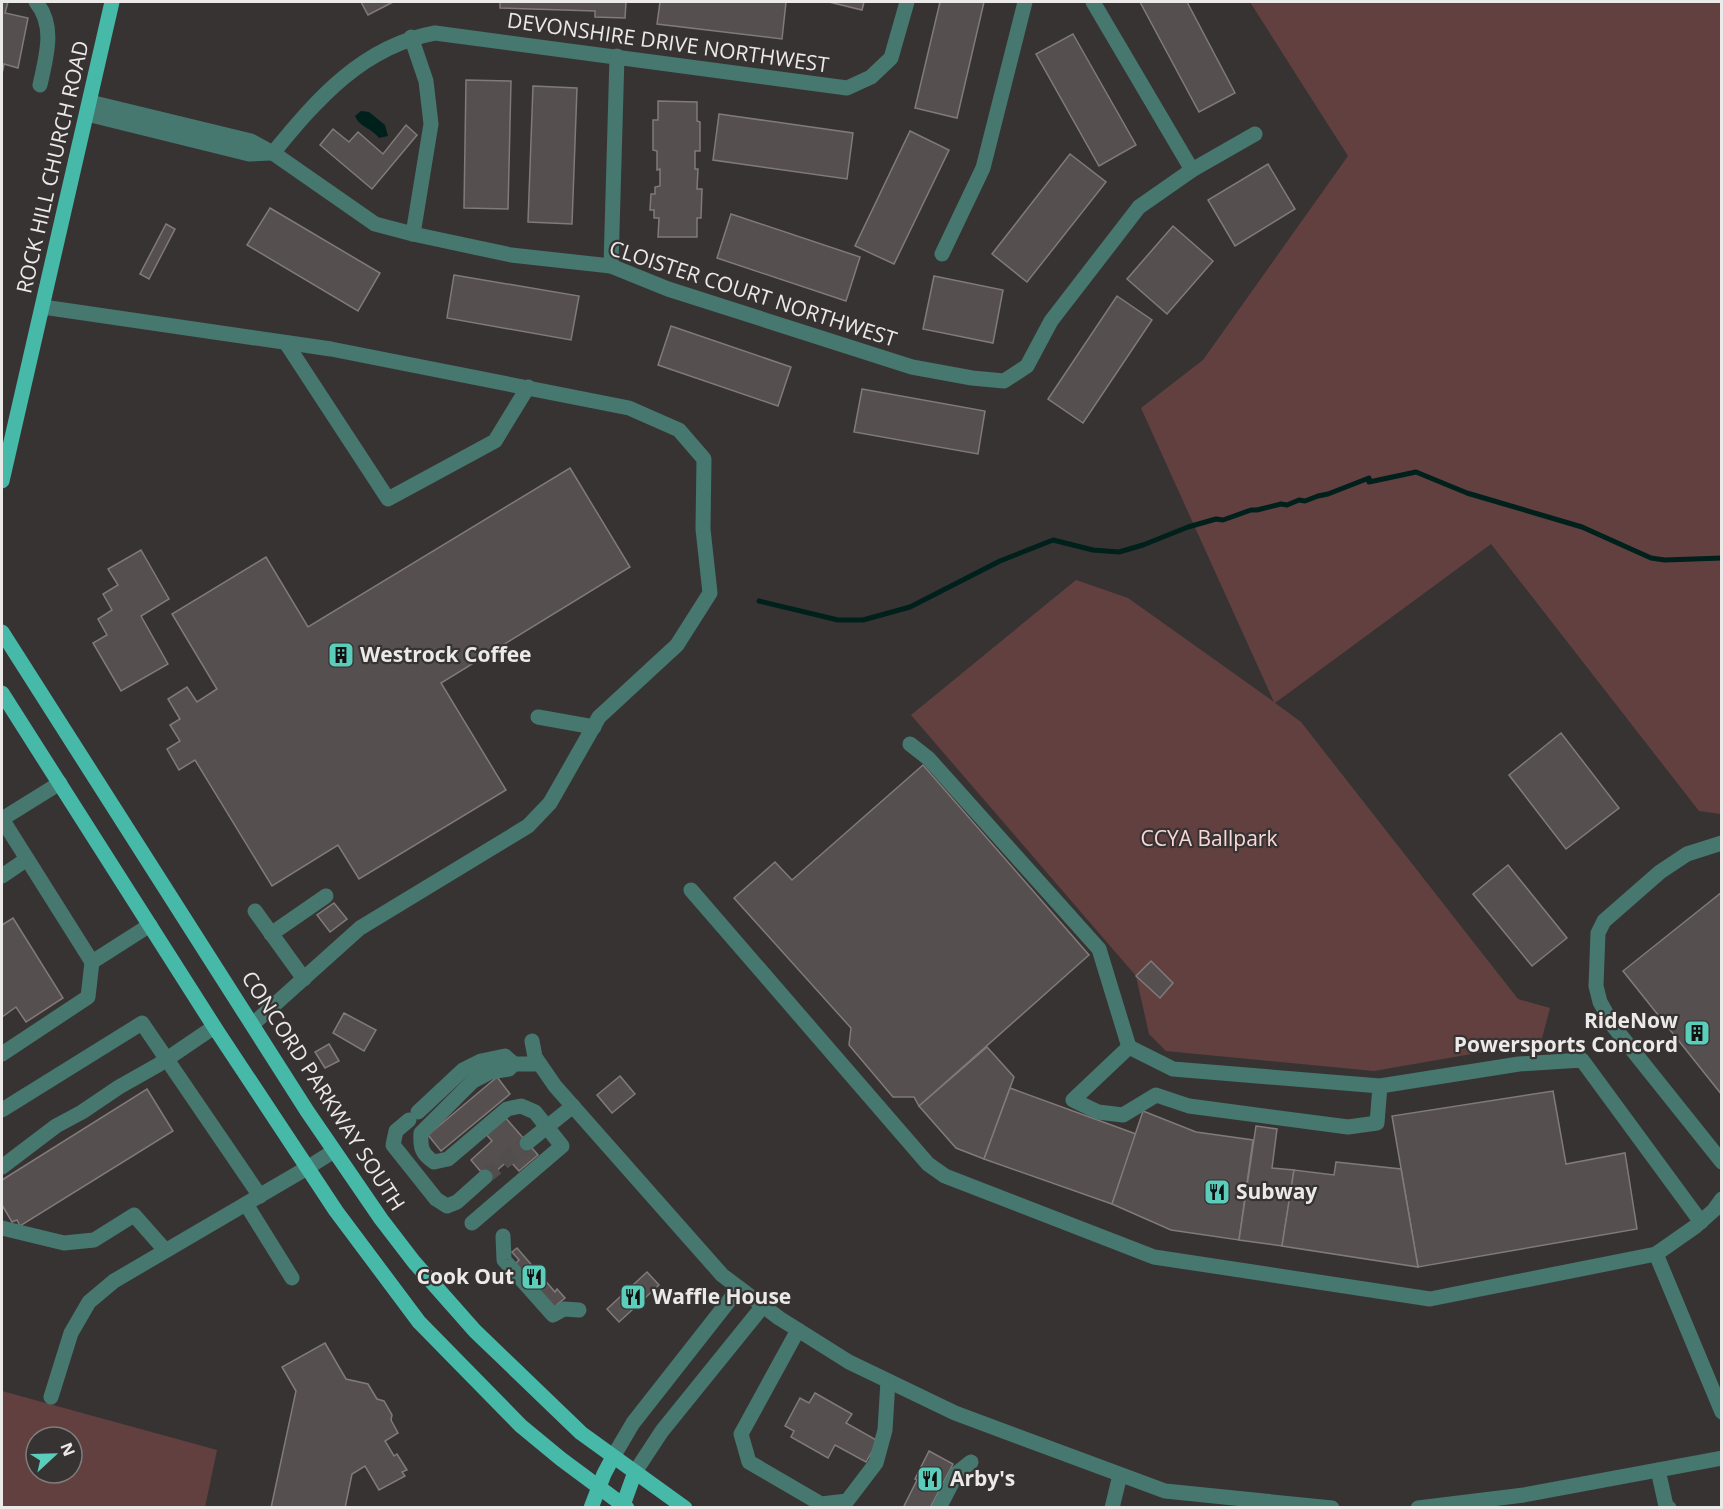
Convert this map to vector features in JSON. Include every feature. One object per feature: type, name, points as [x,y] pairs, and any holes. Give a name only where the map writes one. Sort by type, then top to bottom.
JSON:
[{"type":"main road","name":"ROCK HILL CHURCH ROAD","points":[[2,481],[112,2]]},
{"type":"main road","name":"CONCORD PARKWAY SOUTH","points":[[2,632],[334,1151],[407,1253],[475,1331],[581,1433],[685,1508]]},
{"type":"main road","points":[[2,693],[214,1027],[307,1168],[336,1211],[419,1322],[521,1426],[624,1507],[635,1472]]},
{"type":"main road","points":[[591,1508],[598,1487],[613,1457]]},
{"type":"street","points":[[36,2],[44,16],[48,35],[40,85]]},
{"type":"street","name":"DEVONSHIRE DRIVE NORTHWEST","points":[[273,153],[318,99],[340,79],[381,52],[411,37],[435,33],[847,87],[871,77],[891,58],[906,2]]},
{"type":"street","points":[[942,254],[983,168],[1025,2]]},
{"type":"street","points":[[1093,2],[1192,170]]},
{"type":"street","points":[[411,37],[426,81],[431,124],[413,234]]},
{"type":"street","points":[[611,266],[617,56]]},
{"type":"street","name":"CLOISTER COURT NORTHWEST","points":[[88,108],[250,141],[273,153],[375,224],[511,255],[611,266],[668,289],[912,367],[972,378],[1004,381],[1028,366],[1051,321],[1139,207],[1192,170],[1255,134]]},
{"type":"street","points":[[43,307],[331,349],[629,408],[679,430],[704,459],[704,529],[710,593],[677,645],[599,717],[550,803],[528,825],[360,928],[253,1024]]},
{"type":"street","points":[[286,343],[388,500],[495,441],[528,387]]},
{"type":"street","points":[[538,717],[594,727]]},
{"type":"street","points":[[910,744],[929,759],[1099,949],[1129,1047],[1173,1069],[1380,1086],[1519,1064],[1582,1060],[1701,1222]]},
{"type":"street","points":[[2,1054],[88,997],[92,962],[2,819],[60,783]]},
{"type":"street","points":[[1722,843],[1687,854],[1660,872],[1604,921],[1598,933],[1596,986],[1600,1002],[1614,1027],[1722,1162]]},
{"type":"street","points":[[2,876],[27,859]]},
{"type":"street","points":[[691,890],[928,1164],[945,1176],[1154,1257],[1430,1299],[1656,1254],[1719,1210]]},
{"type":"street","points":[[271,934],[326,896]]},
{"type":"street","points":[[255,911],[304,979]]},
{"type":"street","points":[[92,962],[150,925]]},
{"type":"street","points":[[2,1110],[142,1023],[260,1196]]},
{"type":"street","points":[[2,1167],[56,1126],[166,1060],[214,1027]]},
{"type":"street","points":[[532,1041],[539,1064],[573,1106],[722,1275],[798,1330],[849,1362],[956,1413],[1165,1491],[1232,1503],[1332,1508]]},
{"type":"street","points":[[1129,1047],[1073,1100],[1098,1112],[1123,1115],[1156,1095],[1189,1106],[1348,1127],[1377,1122],[1380,1086]]},
{"type":"street","points":[[485,1177],[457,1202],[447,1206],[436,1199],[393,1145],[396,1131],[463,1070],[481,1060],[505,1056],[514,1064],[539,1064]]},
{"type":"street","points":[[472,1222],[562,1146],[535,1112],[521,1106],[507,1109],[448,1159],[434,1162],[424,1155],[420,1146],[421,1133],[473,1081],[490,1072],[509,1069],[514,1064]]},
{"type":"street","points":[[527,1143],[573,1106]]},
{"type":"street","points":[[51,1397],[71,1333],[89,1302],[114,1281],[334,1151]]},
{"type":"street","points":[[246,1204],[292,1278]]},
{"type":"street","points":[[2,1228],[64,1243],[94,1240],[134,1215],[165,1250]]},
{"type":"street","points":[[503,1236],[504,1260],[553,1315],[564,1309],[579,1310]]},
{"type":"street","points":[[1656,1254],[1722,1412]]},
{"type":"street","points":[[613,1457],[633,1423],[739,1288]]},
{"type":"street","points":[[635,1472],[662,1431],[764,1306]]},
{"type":"street","points":[[798,1330],[741,1434],[749,1462],[821,1504],[847,1501],[876,1463],[885,1430],[888,1381]]},
{"type":"street","points":[[1418,1508],[1526,1501],[1658,1470],[1722,1458]]},
{"type":"street","points":[[939,1508],[957,1473],[971,1462]]},
{"type":"street","points":[[1658,1470],[1663,1507]]},
{"type":"street","points":[[1112,1508],[1120,1475]]},
{"type":"green space","name":"CCYA Ballpark","points":[[1250,2],[1721,2],[1721,814],[1699,811],[1491,544],[1275,703],[1301,722],[1518,999],[1550,1008],[1541,1042],[1374,1071],[1166,1051],[1149,1034],[1136,976],[911,715],[1076,580],[1128,598],[1274,702],[1141,408],[1203,360],[1348,156]]},
{"type":"green space","points":[[2,1391],[217,1450],[205,1507],[2,1507]]},
{"type":"shaded area","points":[[361,111],[369,112],[385,125],[388,136],[379,138],[359,123],[355,116]]},
{"type":"building","points":[[2,2],[8,2],[5,13],[28,18],[18,68],[4,64],[2,74]]},
{"type":"building","points":[[361,2],[393,2],[368,15]]},
{"type":"building","points":[[500,2],[626,2],[625,18],[595,17],[595,11],[500,8]]},
{"type":"building","points":[[660,2],[786,2],[782,39],[657,24]]},
{"type":"building","points":[[829,2],[864,2],[862,10]]},
{"type":"building","points":[[940,2],[984,2],[957,118],[915,108]]},
{"type":"building","points":[[1140,2],[1187,2],[1235,93],[1199,112]]},
{"type":"building","points":[[1073,34],[1136,145],[1099,166],[1036,54]]},
{"type":"building","points":[[466,80],[511,81],[508,209],[464,208]]},
{"type":"building","points":[[533,86],[577,88],[572,224],[528,222]]},
{"type":"building","points":[[658,101],[697,102],[700,151],[695,151],[695,169],[698,169],[697,189],[702,189],[701,218],[697,218],[697,237],[658,237],[659,218],[654,218],[654,210],[650,210],[651,194],[655,194],[655,187],[660,186],[657,151],[653,150],[653,120],[658,120]]},
{"type":"building","points":[[719,114],[853,133],[847,179],[713,160]]},
{"type":"building","points":[[406,125],[417,135],[372,189],[320,145],[333,129],[349,142],[358,132],[383,154]]},
{"type":"building","points":[[910,131],[949,150],[894,264],[855,246]]},
{"type":"building","points":[[1070,154],[1106,182],[1027,282],[992,254]]},
{"type":"building","points":[[1268,164],[1295,209],[1235,246],[1208,200]]},
{"type":"building","points":[[270,208],[380,273],[358,311],[247,245]]},
{"type":"building","points":[[731,214],[860,257],[846,301],[717,258]]},
{"type":"building","points":[[166,224],[175,229],[149,279],[140,274]]},
{"type":"building","points":[[1173,226],[1213,261],[1167,314],[1127,279]]},
{"type":"building","points":[[454,275],[579,296],[571,340],[447,318]]},
{"type":"building","points":[[934,276],[1003,290],[993,343],[923,329]]},
{"type":"building","points":[[1117,296],[1152,320],[1083,423],[1048,399]]},
{"type":"building","points":[[671,326],[791,367],[778,406],[658,365]]},
{"type":"building","points":[[862,389],[985,411],[978,454],[854,432]]},
{"type":"building","name":"Westrock Coffee","points":[[570,468],[630,567],[441,683],[506,790],[359,879],[338,845],[272,886],[195,760],[179,770],[167,749],[180,741],[170,725],[180,719],[168,699],[187,687],[197,702],[217,689],[172,614],[266,557],[308,627]]},
{"type":"building","points":[[141,550],[169,599],[141,616],[168,664],[121,691],[93,643],[107,635],[98,619],[112,610],[103,594],[118,585],[108,569]]},
{"type":"building","points":[[1561,733],[1619,808],[1566,849],[1509,775]]},
{"type":"building","points":[[923,765],[1089,955],[919,1106],[914,1097],[893,1097],[849,1045],[851,1028],[734,898],[775,862],[792,880]]},
{"type":"building","points":[[1508,865],[1567,938],[1532,966],[1473,894]]},
{"type":"building","name":"RideNow Powersports Concord","points":[[1722,892],[1722,1095],[1623,971]]},
{"type":"building","points":[[334,903],[347,919],[330,932],[317,915]]},
{"type":"building","points":[[13,918],[63,998],[26,1022],[16,1007],[2,1017],[2,925]]},
{"type":"building","points":[[1151,961],[1173,983],[1160,998],[1136,976]]},
{"type":"building","points":[[344,1013],[376,1030],[364,1051],[333,1033]]},
{"type":"building","points":[[329,1044],[339,1061],[325,1068],[315,1052]]},
{"type":"building","points":[[987,1047],[1014,1077],[984,1159],[956,1148],[919,1106]]},
{"type":"building","points":[[620,1076],[635,1094],[612,1113],[597,1095]]},
{"type":"building","points":[[497,1077],[510,1094],[441,1151],[428,1135]]},
{"type":"building","points":[[1010,1088],[1136,1134],[1112,1204],[984,1159]]},
{"type":"building","points":[[147,1089],[173,1131],[20,1226],[17,1220],[12,1222],[2,1205],[2,1180]]},
{"type":"building","points":[[1553,1091],[1566,1164],[1625,1153],[1637,1229],[1418,1267],[1392,1116]]},
{"type":"building","points":[[1143,1111],[1196,1132],[1253,1140],[1239,1240],[1171,1230],[1112,1204]]},
{"type":"building","points":[[504,1116],[538,1155],[519,1171],[509,1160],[487,1179],[471,1160],[492,1141],[485,1133]]},
{"type":"building","points":[[1256,1126],[1277,1129],[1272,1168],[1294,1170],[1282,1246],[1239,1240]]},
{"type":"building","points":[[1336,1162],[1401,1169],[1418,1267],[1282,1246],[1294,1170],[1334,1175]]},
{"type":"building","name":"Cook Out","points":[[517,1248],[555,1292],[557,1289],[565,1298],[553,1308],[515,1264],[519,1260],[512,1252]]},
{"type":"building","name":"Waffle House","points":[[647,1272],[659,1285],[619,1322],[607,1309]]},
{"type":"building","points":[[325,1343],[346,1379],[368,1384],[377,1399],[384,1401],[398,1433],[385,1441],[394,1456],[397,1454],[407,1470],[402,1472],[405,1476],[379,1490],[365,1466],[352,1474],[345,1508],[271,1508],[296,1391],[282,1367]]},
{"type":"building","points":[[815,1393],[852,1414],[846,1423],[878,1441],[866,1462],[835,1445],[828,1458],[791,1437],[794,1431],[785,1426],[800,1398],[809,1403]]},
{"type":"building","name":"Arby's","points":[[929,1451],[953,1464],[930,1508],[903,1508],[917,1480],[915,1479]]},
{"type":"waterway","points":[[759,601],[838,620],[863,620],[910,607],[1000,561],[1053,540],[1093,550],[1119,552],[1216,519],[1223,520],[1251,510],[1281,504],[1287,505],[1299,500],[1305,501],[1369,478],[1369,482],[1416,472],[1467,493],[1582,527],[1651,558],[1665,560],[1722,558]]},
{"type":"tunnel","points":[[485,1177],[527,1143]]},
{"type":"place","name":"Westrock Coffee","points":[[341,655]]},
{"type":"place","name":"RideNow Powersports Concord","points":[[1697,1033]]},
{"type":"place","name":"Subway","points":[[1217,1192]]},
{"type":"place","name":"Cook Out","points":[[534,1277]]},
{"type":"place","name":"Waffle House","points":[[633,1297]]},
{"type":"place","name":"Arby's","points":[[930,1479]]}]
